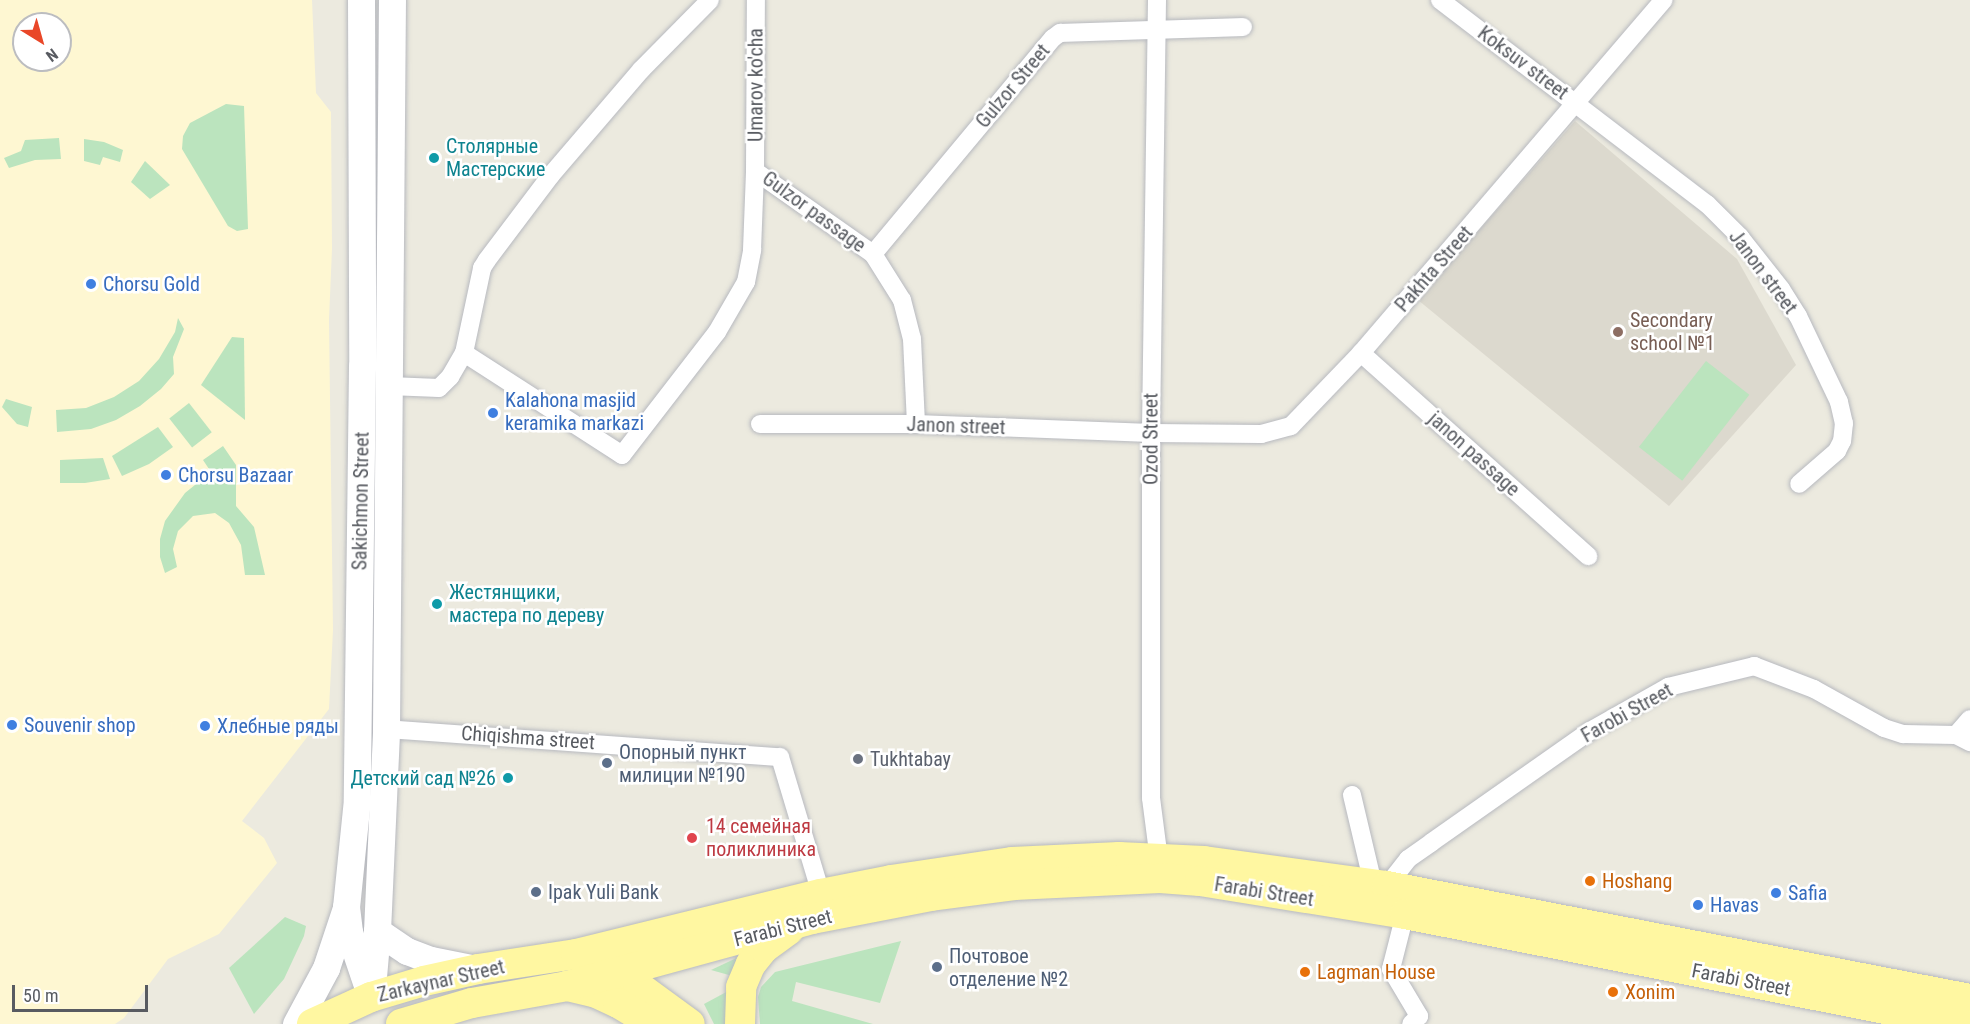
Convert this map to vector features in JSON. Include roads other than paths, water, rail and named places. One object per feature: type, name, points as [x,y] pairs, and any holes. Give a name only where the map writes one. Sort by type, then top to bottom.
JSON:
[{"type":"main road","name":"Sakichmon Street","points":[[361,0],[362,366],[357,799],[346,907],[349,932],[382,1024]]},
{"type":"main road","name":"Sakichmon Street","points":[[360,1024],[371,997],[377,931],[386,729],[392,0]]},
{"type":"main road","name":"Farabi Street","points":[[576,954],[817,907],[931,896],[1160,868],[1200,881],[1387,899],[1970,999]]},
{"type":"main road","name":"Farabi Street","points":[[1387,899],[1884,1017],[1961,1024]]},
{"type":"main road","points":[[296,1024],[326,968],[346,907]]},
{"type":"main road","points":[[740,1024],[741,987],[750,964],[774,939],[817,907]]},
{"type":"main road","name":"Farabi Street","points":[[567,986],[817,907]]},
{"type":"main road","points":[[377,931],[407,951],[431,960],[478,969]]},
{"type":"main road","points":[[653,1024],[618,1003],[567,986],[576,954],[638,986],[690,1024]]},
{"type":"main road","name":"Zarkaynar Street","points":[[312,1024],[371,997],[478,969],[576,954]]},
{"type":"main road","name":"Zarkaynar Street","points":[[401,1024],[472,1003],[567,986]]},
{"type":"street","points":[[389,386],[440,387],[458,367],[464,353],[482,268],[551,175],[633,79],[710,0]]},
{"type":"street","name":"Umarov ko'cha","points":[[464,353],[622,455],[717,332],[746,282],[752,250],[755,171],[756,0]]},
{"type":"street","name":"Ozod Street","points":[[1157,0],[1151,434],[1151,798],[1160,868]]},
{"type":"street","name":"Koksuv street","points":[[1440,0],[1576,104]]},
{"type":"street","name":"Pakhta Street","points":[[1151,434],[1261,434],[1291,426],[1361,353],[1664,0]]},
{"type":"street","name":"Gulzor Street","points":[[873,254],[1053,38],[1070,31],[1243,27]]},
{"type":"street","name":"Janon street","points":[[1576,104],[1707,204],[1740,237],[1781,289],[1798,316],[1839,402],[1844,423],[1842,441],[1837,451],[1799,484]]},
{"type":"street","name":"Gulzor passage","points":[[755,171],[873,254],[902,300],[912,339],[916,424]]},
{"type":"street","name":"janon passage","points":[[1361,353],[1588,556]]},
{"type":"street","name":"Janon street","points":[[760,424],[916,424],[1151,434]]},
{"type":"street","name":"Farobi Street","points":[[1387,899],[1408,859],[1590,731],[1668,687],[1754,666],[1814,689],[1884,728],[1903,735],[1963,739]]},
{"type":"street","points":[[1963,739],[1970,719]]},
{"type":"street","name":"Chiqishma street","points":[[386,729],[780,757],[813,864],[817,907]]},
{"type":"street","points":[[1352,795],[1387,899],[1391,969],[1419,1016],[1411,1024]]},
{"type":"place","name":"Столярные Мастерские","points":[[434,158]]},
{"type":"place","name":"Chorsu Gold","points":[[91,284]]},
{"type":"place","name":"Secondary school №1","points":[[1618,332]]},
{"type":"place","name":"Kalahona masjid keramika markazi","points":[[493,413]]},
{"type":"place","name":"Chorsu Bazaar","points":[[166,475]]},
{"type":"place","name":"Жестянщики, мастера по дереву","points":[[437,604]]},
{"type":"place","name":"Souvenir shop","points":[[12,725]]},
{"type":"place","name":"Хлебные ряды","points":[[205,726]]},
{"type":"place","name":"Tukhtabay","points":[[858,759]]},
{"type":"place","name":"Опорный пункт милиции №190","points":[[607,763]]},
{"type":"place","name":"Детский сад №26","points":[[508,778]]},
{"type":"place","name":"14 семейная поликлиника","points":[[692,838]]},
{"type":"place","name":"Hoshang","points":[[1590,881]]},
{"type":"place","name":"Ipak Yuli Bank","points":[[536,892]]},
{"type":"place","name":"Safia","points":[[1776,893]]},
{"type":"place","name":"Havas","points":[[1698,905]]},
{"type":"place","name":"Почтовое отделение №2","points":[[937,967]]},
{"type":"place","name":"Lagman House","points":[[1305,972]]},
{"type":"place","name":"Xonim","points":[[1613,992]]}]
